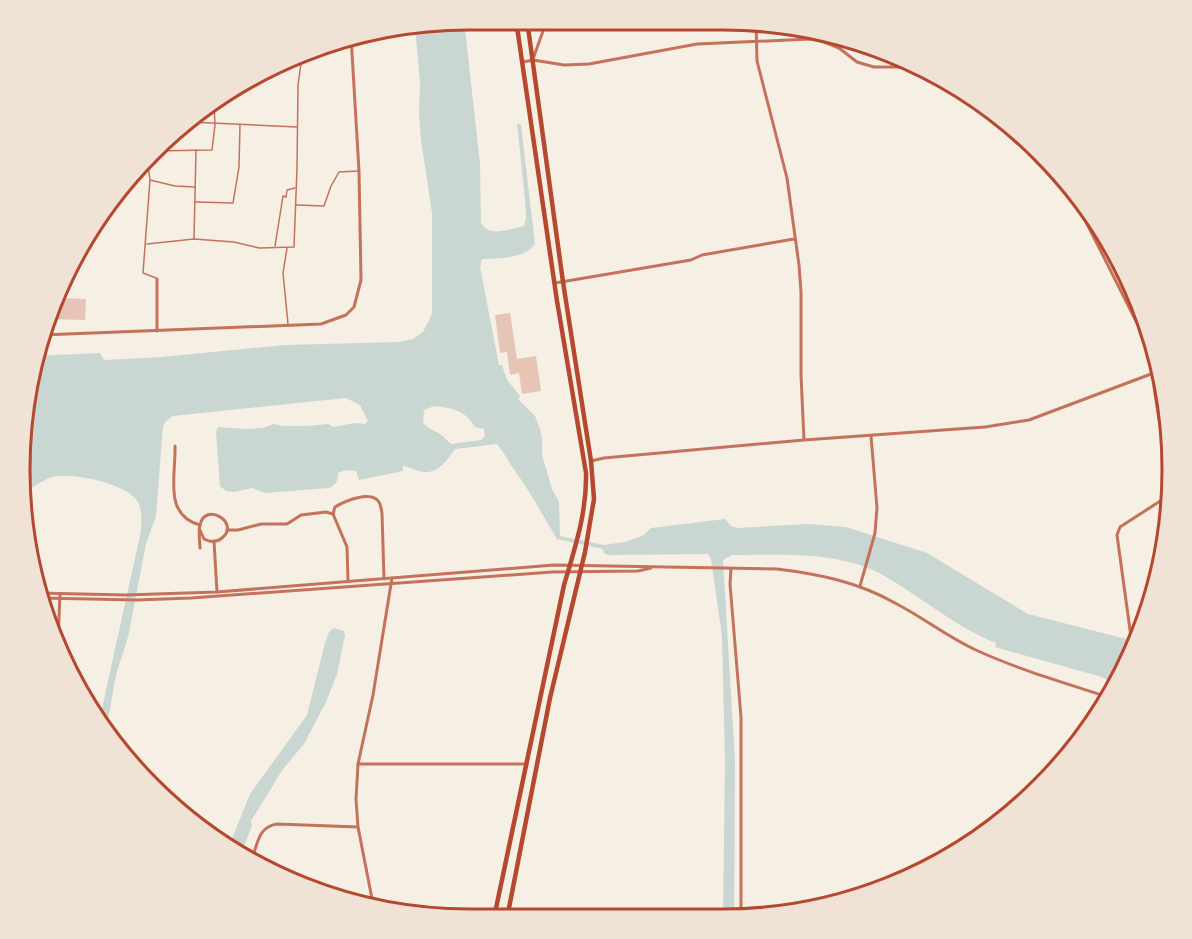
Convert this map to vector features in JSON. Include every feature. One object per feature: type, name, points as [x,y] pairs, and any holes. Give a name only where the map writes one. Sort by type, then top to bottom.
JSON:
[{"type":"main road","points":[[496,909],[584,507],[586,473],[518,30]]},
{"type":"main road","points":[[509,909],[545,720],[590,532],[594,499],[591,461],[563,282],[528,30]]},
{"type":"street","points":[[533,60],[544,30]]},
{"type":"street","points":[[757,32],[757,62],[787,178],[801,292],[804,440]]},
{"type":"street","points":[[523,62],[533,60],[564,65],[589,64],[697,44],[811,39],[839,48],[857,62],[874,67],[900,67]]},
{"type":"street","points":[[51,335],[321,324],[346,315],[354,307],[361,280],[359,171],[352,46]]},
{"type":"street","points":[[1087,223],[1138,324]]},
{"type":"street","points":[[555,283],[691,260],[702,255],[794,239]]},
{"type":"street","points":[[156,331],[157,279]]},
{"type":"street","points":[[591,461],[804,440],[985,427],[1029,420],[1151,374]]},
{"type":"street","points":[[1154,384],[1158,414]]},
{"type":"street","points":[[860,586],[875,533],[877,508],[871,435]]},
{"type":"street","points":[[175,446],[174,497],[182,517],[200,528],[204,539],[214,542],[223,538],[227,530],[225,521],[222,517],[213,514],[204,517],[200,528],[200,549]]},
{"type":"street","points":[[348,581],[347,547],[333,514],[335,507],[362,497],[373,498],[379,502],[382,513],[384,579]]},
{"type":"street","points":[[1131,634],[1117,535],[1120,527],[1161,501]]},
{"type":"street","points":[[227,530],[238,530],[261,524],[287,524],[301,515],[326,512],[333,514]]},
{"type":"street","points":[[214,542],[217,592]]},
{"type":"street","points":[[49,597],[217,592],[570,564],[652,568],[777,569],[808,573],[860,586],[897,603],[978,651],[1100,694]]},
{"type":"street","points":[[48,594],[124,600],[235,596],[391,583],[580,571],[638,571],[652,568]]},
{"type":"street","points":[[729,569],[741,717],[741,908]]},
{"type":"street","points":[[372,898],[358,827],[356,799],[358,764],[373,695],[392,578]]},
{"type":"street","points":[[59,626],[60,596]]},
{"type":"street","points":[[358,764],[527,764]]},
{"type":"street","points":[[254,852],[263,829],[268,825],[358,827]]},
{"type":"lane","points":[[147,244],[194,239],[234,242],[259,248],[294,248],[298,85],[301,64]]},
{"type":"lane","points":[[168,151],[212,150],[214,112]]},
{"type":"lane","points":[[200,123],[298,127]]},
{"type":"lane","points":[[195,202],[233,203],[240,125]]},
{"type":"lane","points":[[194,239],[196,150]]},
{"type":"lane","points":[[149,170],[147,244],[143,273],[157,279]]},
{"type":"lane","points":[[296,205],[324,206],[339,172],[359,171]]},
{"type":"lane","points":[[150,180],[196,188]]},
{"type":"lane","points":[[275,247],[283,196],[286,197],[287,190],[296,188]]},
{"type":"lane","points":[[287,247],[284,273],[288,325]]},
{"type":"shaded area","points":[[465,30],[480,164],[481,223],[489,230],[500,231],[524,226],[525,200],[517,123],[521,125],[535,244],[525,253],[518,255],[482,259],[480,267],[499,365],[502,365],[507,380],[520,396],[518,399],[535,416],[540,429],[542,455],[552,489],[559,502],[560,536],[604,545],[625,542],[642,536],[651,528],[725,519],[731,526],[737,528],[808,524],[846,527],[927,553],[1028,614],[1128,640],[1108,680],[995,647],[996,643],[951,619],[881,574],[847,561],[789,555],[732,555],[723,560],[735,762],[734,909],[723,909],[725,761],[722,636],[711,559],[708,554],[608,555],[603,549],[557,539],[497,444],[455,449],[438,469],[428,472],[403,466],[403,471],[359,480],[356,471],[346,470],[338,473],[336,482],[329,488],[265,493],[252,488],[234,492],[226,491],[220,486],[216,432],[218,427],[246,429],[263,428],[274,424],[307,426],[328,424],[334,427],[354,423],[365,424],[368,421],[360,405],[346,398],[173,416],[167,420],[163,426],[156,516],[146,544],[128,637],[116,675],[108,719],[102,710],[141,531],[141,510],[136,499],[129,493],[96,480],[71,476],[52,477],[31,488],[34,412],[45,355],[100,353],[104,360],[162,357],[285,345],[399,342],[413,339],[423,332],[432,314],[432,213],[421,140],[420,82],[416,34]],"holes":[[[434,406],[462,413],[475,427],[484,429],[485,436],[481,440],[451,444],[423,423],[424,410]]]},
{"type":"shaded area","points":[[334,628],[344,631],[345,635],[337,674],[326,702],[304,744],[283,769],[251,821],[252,826],[244,846],[232,839],[250,794],[307,715],[329,632]]},
{"type":"building","points":[[64,298],[86,299],[85,320],[56,319]]},
{"type":"building","points":[[510,313],[517,359],[536,356],[541,391],[522,394],[519,373],[510,375],[507,352],[500,353],[495,315]]}]
